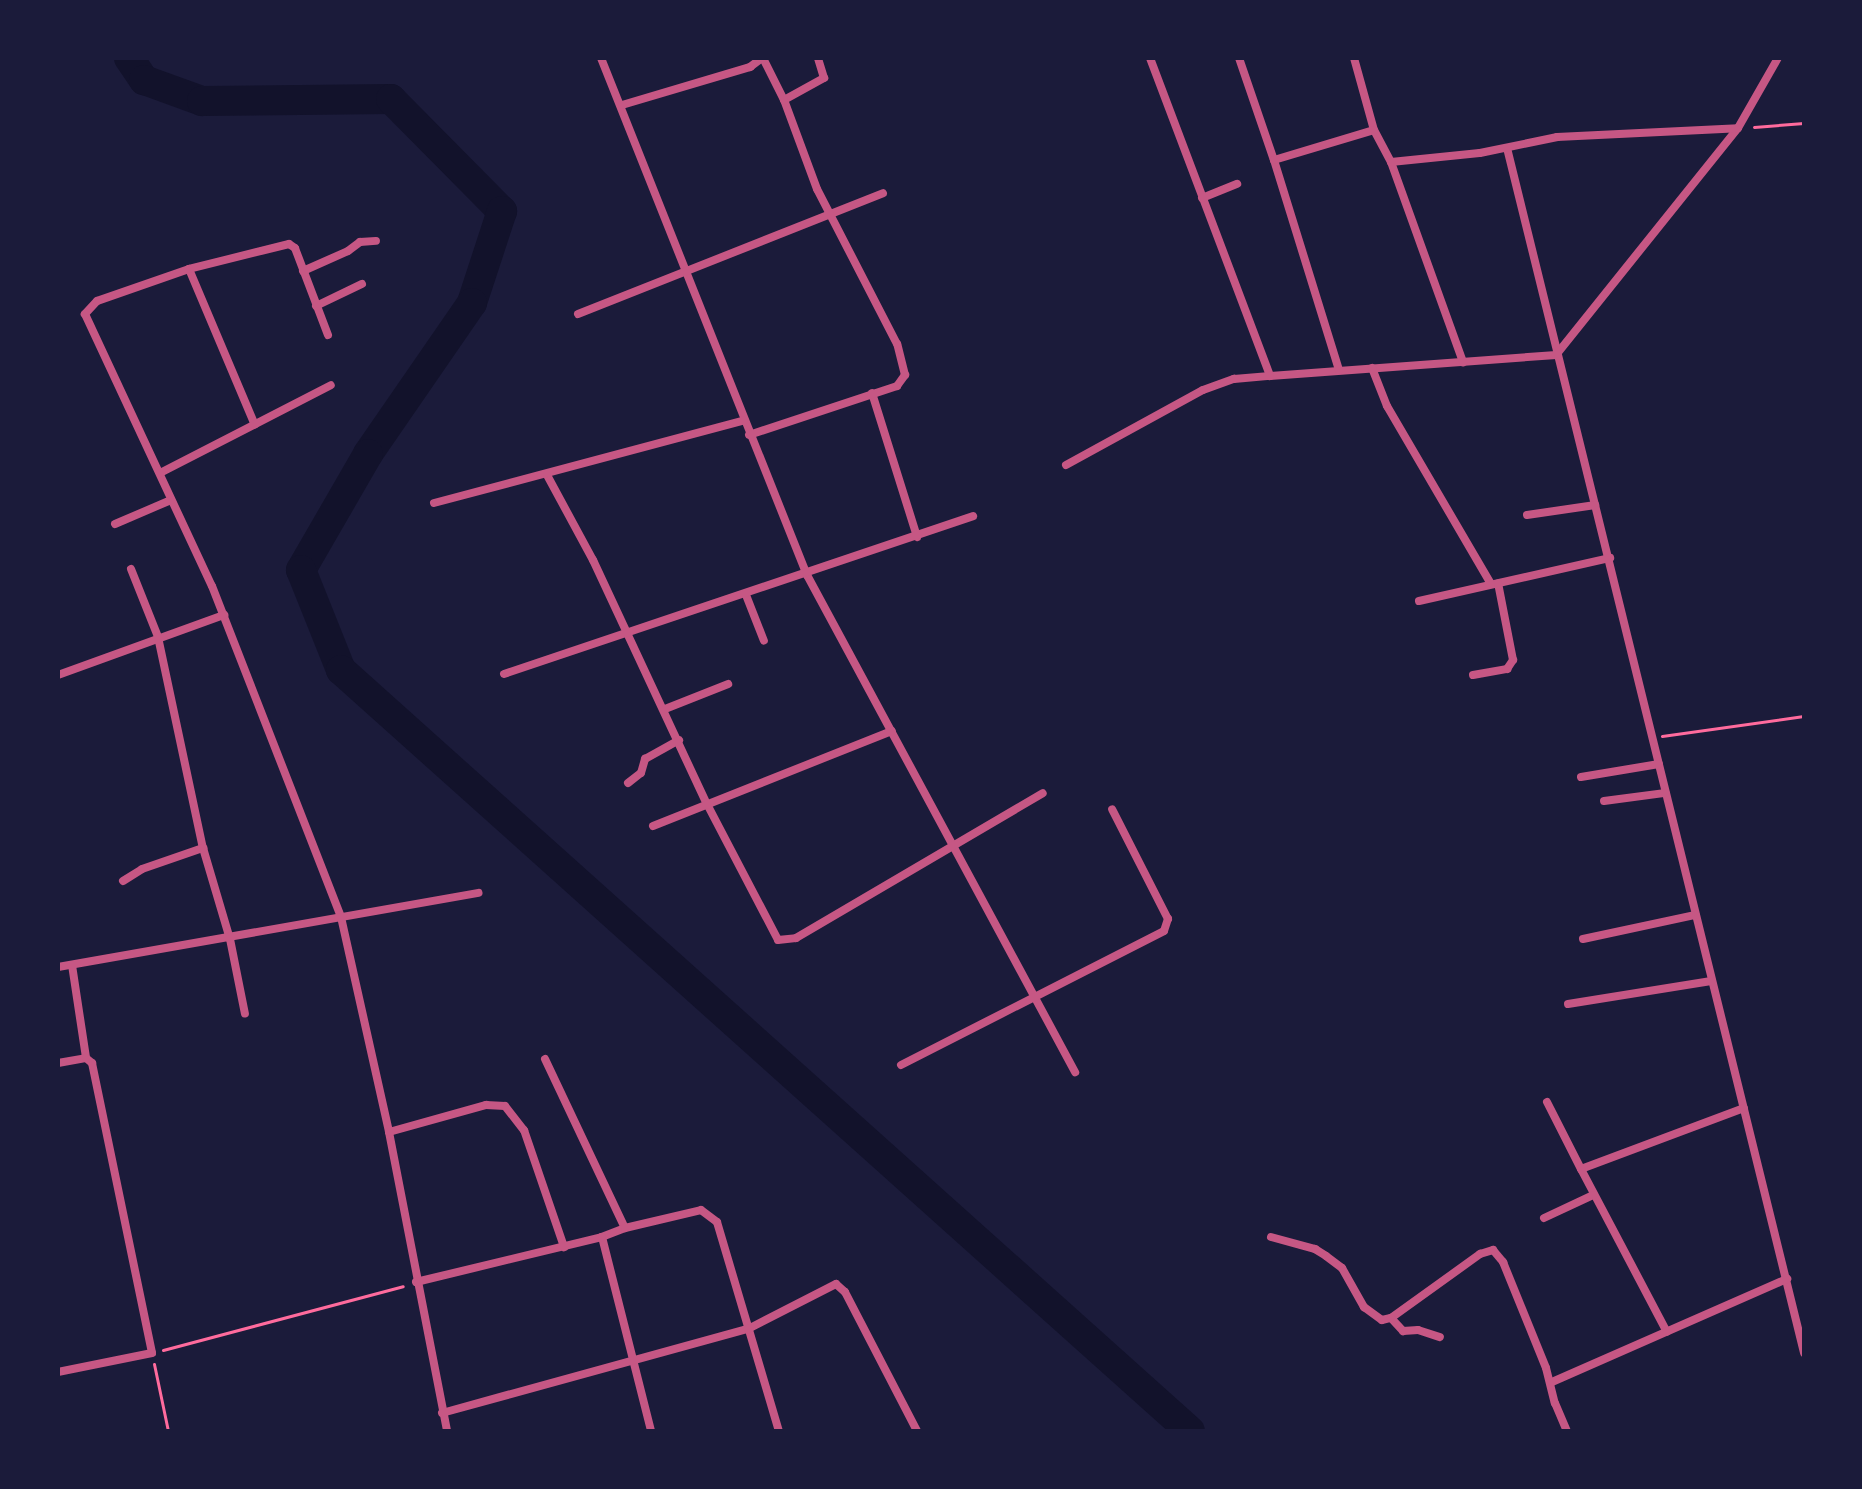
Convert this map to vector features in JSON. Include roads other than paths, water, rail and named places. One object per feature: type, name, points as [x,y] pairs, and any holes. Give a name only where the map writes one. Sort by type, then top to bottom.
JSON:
[{"type":"street","points":[[601,58],[622,105],[743,421],[807,575],[1075,1072]]},
{"type":"street","points":[[622,105],[750,67],[762,58],[784,100],[802,153],[830,216],[901,355],[903,382],[749,435]]},
{"type":"street","points":[[784,100],[824,78],[818,58]]},
{"type":"street","points":[[1150,58],[1270,376]]},
{"type":"street","points":[[1239,58],[1339,370]]},
{"type":"street","points":[[1354,58],[1374,130],[1391,162],[1463,362]]},
{"type":"street","points":[[1066,465],[1203,390],[1234,379],[1556,355],[1738,128],[1778,58]]},
{"type":"street","points":[[1391,162],[1431,160],[1557,137],[1738,128]]},
{"type":"street","points":[[1274,160],[1374,130]]},
{"type":"street","points":[[1507,148],[1556,355],[1655,737],[1665,793],[1804,1353]]},
{"type":"street","points":[[1202,198],[1237,184]]},
{"type":"street","points":[[578,314],[883,193]]},
{"type":"street","points":[[303,271],[348,251],[360,242],[376,241]]},
{"type":"street","points":[[328,335],[295,248],[289,244],[189,269],[97,301],[85,314],[224,615],[341,917],[389,1132],[447,1431]]},
{"type":"street","points":[[189,269],[255,425]]},
{"type":"street","points":[[316,306],[362,284]]},
{"type":"street","points":[[1372,368],[1387,406],[1495,584],[1513,660],[1507,669],[1473,675]]},
{"type":"street","points":[[160,473],[331,385]]},
{"type":"street","points":[[872,393],[917,537]]},
{"type":"street","points":[[434,503],[743,421]]},
{"type":"street","points":[[547,475],[630,634],[707,804],[774,935],[784,942],[1043,793]]},
{"type":"street","points":[[115,524],[171,500]]},
{"type":"street","points":[[1527,515],[1595,505]]},
{"type":"street","points":[[504,674],[807,575],[973,516]]},
{"type":"street","points":[[1419,601],[1610,558]]},
{"type":"street","points":[[131,569],[158,637],[203,848],[230,939],[245,1014]]},
{"type":"street","points":[[746,595],[764,641]]},
{"type":"street","points":[[58,675],[224,615]]},
{"type":"street","points":[[665,709],[728,684]]},
{"type":"street","points":[[653,826],[892,731]]},
{"type":"street","points":[[628,783],[641,773],[645,759],[679,740]]},
{"type":"street","points":[[1581,777],[1659,764]]},
{"type":"street","points":[[1604,801],[1665,793]]},
{"type":"street","points":[[901,1065],[1164,931],[1167,924],[1161,905],[1112,809]]},
{"type":"street","points":[[123,881],[142,869],[203,848]]},
{"type":"street","points":[[58,967],[479,893]]},
{"type":"street","points":[[1583,939],[1695,915]]},
{"type":"street","points":[[58,1372],[152,1353],[92,1063],[86,1058],[72,965]]},
{"type":"street","points":[[1568,1004],[1711,981]]},
{"type":"street","points":[[58,1063],[86,1058]]},
{"type":"street","points":[[545,1059],[625,1228]]},
{"type":"street","points":[[1547,1102],[1667,1332]]},
{"type":"street","points":[[389,1132],[486,1105],[505,1106],[524,1130],[564,1247]]},
{"type":"street","points":[[1581,1169],[1744,1108]]},
{"type":"street","points":[[1544,1218],[1593,1195]]},
{"type":"street","points":[[416,1282],[564,1247],[688,1211],[710,1213],[717,1222],[779,1431]]},
{"type":"street","points":[[602,1237],[651,1431]]},
{"type":"street","points":[[1271,1237],[1315,1249],[1342,1268],[1364,1307],[1382,1320],[1391,1318],[1480,1254],[1493,1250],[1503,1262],[1552,1382],[1555,1403],[1567,1431]]},
{"type":"street","points":[[1552,1382],[1787,1279]]},
{"type":"street","points":[[442,1413],[748,1329],[833,1285],[840,1286],[917,1431]]},
{"type":"street","points":[[1391,1318],[1403,1331],[1418,1330],[1440,1337]]},
{"type":"waterway","points":[[129,58],[144,80],[202,101],[391,99],[502,211],[472,303],[368,454],[301,570],[341,670],[1190,1431]]}]
